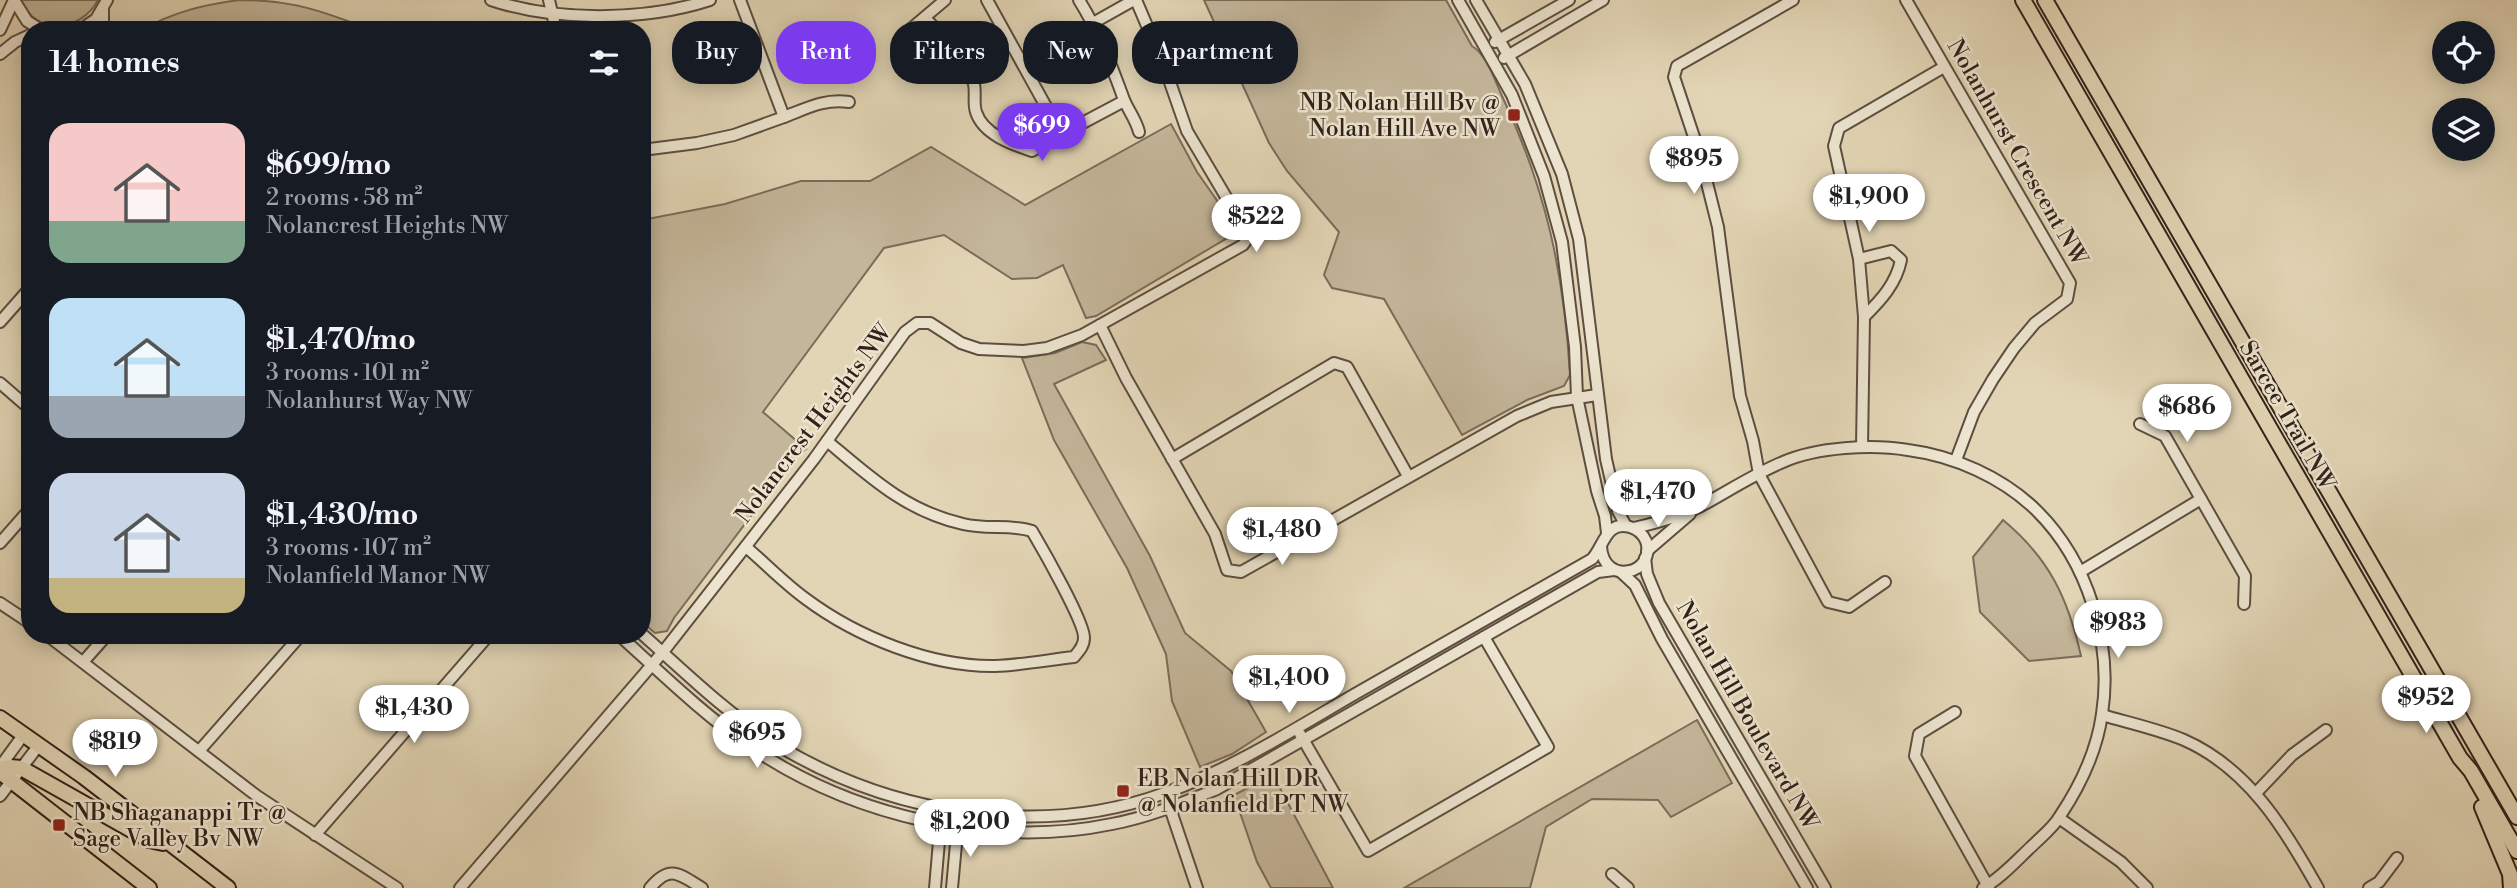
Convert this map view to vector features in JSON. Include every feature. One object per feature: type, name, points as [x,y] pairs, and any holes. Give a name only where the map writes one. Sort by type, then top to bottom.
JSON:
[{"type":"main road","name":"Sarcee Trail NW","points":[[2023,0],[2460,758],[2471,771],[2517,851]]},
{"type":"main road","name":"Sarcee Trail NW","points":[[2045,0],[2517,817]]},
{"type":"main road","points":[[0,718],[84,777],[228,888]]},
{"type":"main road","points":[[2460,758],[2499,845],[2510,874],[2511,888]]},
{"type":"main road","points":[[149,888],[3,772],[10,766],[21,768],[149,840],[168,844]]},
{"type":"street","points":[[0,30],[14,0]]},
{"type":"street","points":[[14,0],[27,21]]},
{"type":"street","points":[[491,0],[551,6],[586,15],[659,11],[710,0]]},
{"type":"street","points":[[740,0],[784,117]]},
{"type":"street","points":[[921,21],[945,0]]},
{"type":"street","points":[[987,0],[1059,130],[1058,136]]},
{"type":"street","points":[[1079,0],[1092,21]]},
{"type":"street","name":"Nolancrest Heights NW","points":[[460,888],[663,652],[827,441],[905,332],[917,323],[930,323],[961,343],[979,349],[1000,352],[1047,348],[1064,343],[1100,324],[1243,244],[1250,235],[1245,220],[1229,202],[1187,131],[1166,68],[1135,0],[1097,21]]},
{"type":"street","points":[[651,642],[709,694],[750,726],[801,758],[865,788],[959,811],[1008,816],[1074,813],[1129,804],[1164,793],[1228,766],[1592,559],[1606,533],[1605,516],[1577,397],[1576,347],[1562,242],[1544,176],[1512,95],[1458,0]]},
{"type":"street","points":[[1476,0],[1525,84],[1562,174],[1579,239],[1597,395],[1613,496],[1621,518],[1644,537],[1646,555]]},
{"type":"street","points":[[1487,47],[1569,0]]},
{"type":"street","points":[[1495,63],[1603,0]]},
{"type":"street","points":[[1793,0],[1677,66],[1674,77],[1700,155],[1718,228],[1740,396],[1759,474],[1828,602],[1849,607],[1885,582]]},
{"type":"street","name":"Nolanhurst Crescent NW","points":[[1906,0],[2070,283],[2067,299],[2035,324],[2014,348],[1993,379],[1974,412],[1956,460]]},
{"type":"street","points":[[93,21],[105,4]]},
{"type":"street","points":[[925,18],[945,38],[967,69],[974,85],[975,109],[982,126],[1014,145],[1032,151],[1124,101]]},
{"type":"street","points":[[0,54],[21,40]]},
{"type":"street","points":[[1861,447],[1864,317],[1859,259],[1833,146],[1839,128],[1944,67]]},
{"type":"street","points":[[1118,84],[1139,132]]},
{"type":"street","points":[[651,149],[697,144],[734,135],[823,102],[849,102]]},
{"type":"street","points":[[1859,259],[1891,251],[1901,260],[1898,275],[1885,296],[1864,317]]},
{"type":"street","points":[[0,322],[21,298]]},
{"type":"street","points":[[1100,324],[1126,378],[1215,534],[1227,570],[1241,572],[1517,416],[1551,402],[1597,395]]},
{"type":"street","points":[[1172,458],[1334,363],[1347,367],[1408,476]]},
{"type":"street","points":[[0,383],[21,401]]},
{"type":"street","points":[[2140,424],[2165,436],[2245,576],[2244,604]]},
{"type":"street","points":[[746,547],[804,598],[834,618],[906,651],[942,660],[992,666],[1074,657],[1083,646],[1085,635],[1032,531],[1018,527],[987,529],[923,511],[886,491],[827,441]]},
{"type":"street","points":[[1606,533],[1612,528],[1661,522],[1696,508],[1785,461],[1837,449],[1908,449],[1956,460],[2011,489],[2036,510],[2080,572],[2102,636],[2102,715],[2096,741],[2080,782],[2059,818],[1986,887],[1915,756],[1919,734],[1955,712]]},
{"type":"street","points":[[2080,572],[2201,499]]},
{"type":"street","points":[[629,644],[698,706],[751,747],[784,768],[850,800],[888,812],[957,827],[1030,832],[1088,828],[1171,808],[1217,789],[1598,572],[1635,569],[1646,555],[1696,508]]},
{"type":"street","points":[[0,543],[21,519]]},
{"type":"street","points":[[1601,546],[1604,560],[1618,571]]},
{"type":"street","name":"Nolan Hill Boulevard NW","points":[[1646,555],[1647,574],[1659,603],[1825,888]]},
{"type":"street","name":"Nolan Hill Boulevard NW","points":[[1618,571],[1635,585],[1662,639],[1807,888]]},
{"type":"street","points":[[1536,591],[1543,604]]},
{"type":"street","points":[[0,603],[21,617]]},
{"type":"street","points":[[1297,728],[1368,851],[1548,747],[1484,637]]},
{"type":"street","points":[[59,644],[257,796],[397,888]]},
{"type":"street","points":[[83,662],[99,644]]},
{"type":"street","points":[[200,750],[293,644]]},
{"type":"street","points":[[315,835],[481,644]]},
{"type":"street","points":[[2102,715],[2183,740],[2221,760],[2256,793],[2318,888]]},
{"type":"street","points":[[2256,793],[2292,755],[2326,730]]},
{"type":"street","points":[[0,796],[3,772],[24,734]]},
{"type":"street","points":[[21,768],[39,745]]},
{"type":"street","points":[[1164,793],[1197,888]]},
{"type":"street","points":[[935,888],[942,808]]},
{"type":"street","points":[[952,888],[959,811]]},
{"type":"street","points":[[2059,818],[2121,862],[2147,888]]},
{"type":"street","points":[[2369,888],[2379,882],[2397,858]]},
{"type":"street","points":[[650,888],[659,877],[670,872],[682,875],[702,888]]},
{"type":"street","points":[[1612,874],[1628,888]]},
{"type":"shaded area","points":[[21,0],[98,0],[90,11],[77,21],[39,21],[28,12]]},
{"type":"shaded area","points":[[239,0],[276,2],[348,21],[159,21],[213,4]]},
{"type":"shaded area","points":[[1204,0],[1446,0],[1472,46],[1482,55],[1490,69],[1517,131],[1541,198],[1563,301],[1570,375],[1564,386],[1527,400],[1462,435],[1384,299],[1332,288],[1324,275],[1339,232],[1287,171],[1269,143],[1242,84],[1298,84],[1298,21],[1214,21]]},
{"type":"shaded area","points":[[1171,124],[1197,172],[1230,219],[1234,234],[1096,316],[1086,318],[1063,265],[1037,278],[1012,279],[944,235],[884,248],[763,412],[806,449],[797,455],[667,631],[655,633],[651,630],[651,218],[725,204],[801,181],[870,181],[931,147],[1025,205]]},
{"type":"shaded area","points":[[1082,342],[1096,345],[1106,360],[1054,384],[1150,556],[1185,633],[1231,671],[1266,732],[1232,754],[1200,767],[1172,701],[1166,654],[1127,568],[1054,440],[1022,358],[1055,353]]},
{"type":"shaded area","points":[[2003,520],[2033,549],[2054,580],[2070,616],[2081,656],[2029,661],[1980,612],[1973,557]]},
{"type":"shaded area","points":[[1697,720],[1732,783],[1671,817],[1658,800],[1592,799],[1546,827],[1530,888],[1404,888]]},
{"type":"shaded area","points":[[1273,775],[1333,888],[1271,888],[1257,862],[1234,795]]},
{"type":"place","name":"NB Nolan Hill Bv @ Nolan Hill Ave NW","points":[[1514,115]]},
{"type":"place","name":"EB Nolan Hill DR @ Nolanfield PT NW","points":[[1123,791]]},
{"type":"place","name":"NB Shaganappi Tr @ Sage Valley Bv NW","points":[[59,825]]}]
